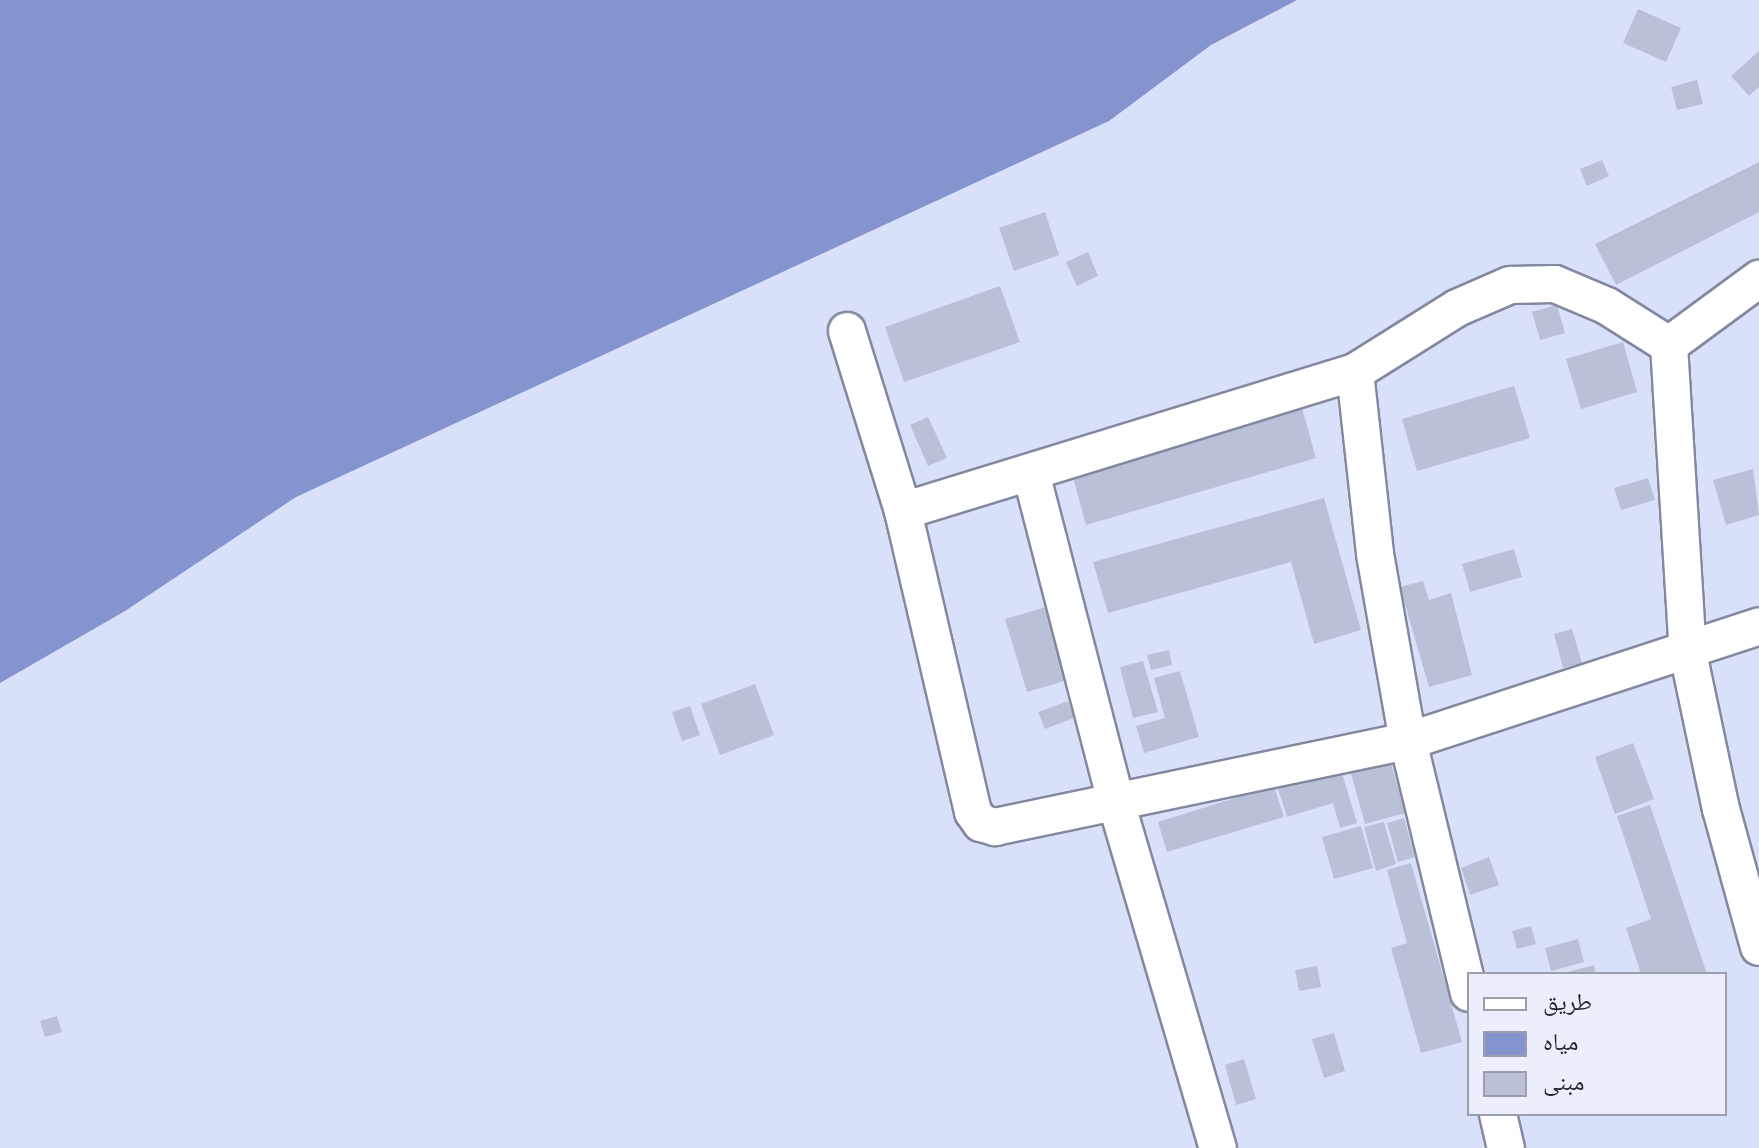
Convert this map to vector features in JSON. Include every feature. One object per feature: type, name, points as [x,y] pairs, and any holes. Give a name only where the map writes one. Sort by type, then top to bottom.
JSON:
[{"type":"street","points":[[1669,345],[1759,279]]},
{"type":"street","points":[[903,511],[1355,372],[1457,308],[1510,285],[1555,284],[1607,306],[1669,345]]},
{"type":"street","points":[[847,331],[903,511],[973,812],[981,823],[995,827],[1408,741],[1688,653],[1759,626]]},
{"type":"street","points":[[1669,345],[1688,653],[1721,809],[1756,928]]},
{"type":"street","points":[[1355,372],[1375,554],[1408,741],[1467,985]]},
{"type":"street","points":[[1031,473],[1116,802],[1218,1148]]},
{"type":"street","points":[[1498,1116],[1506,1148]]},
{"type":"water","points":[[0,0],[1297,0],[1211,45],[1109,121],[296,497],[125,611],[0,683]]},
{"type":"building","points":[[1638,9],[1681,28],[1666,62],[1623,43]]},
{"type":"building","points":[[1759,51],[1759,87],[1749,96],[1731,76]]},
{"type":"building","points":[[1697,80],[1703,104],[1677,110],[1671,87]]},
{"type":"building","points":[[1602,160],[1609,176],[1587,186],[1580,169]]},
{"type":"building","points":[[1759,162],[1759,212],[1616,285],[1595,244]]},
{"type":"building","points":[[1045,212],[1059,255],[1014,271],[999,228]]},
{"type":"building","points":[[1088,252],[1098,276],[1077,286],[1066,262]]},
{"type":"building","points":[[1000,286],[1020,342],[904,382],[885,327]]},
{"type":"building","points":[[1557,305],[1565,333],[1540,340],[1532,312]]},
{"type":"building","points":[[1623,342],[1637,392],[1581,409],[1566,359]]},
{"type":"building","points":[[1514,386],[1530,438],[1417,471],[1402,419]]},
{"type":"building","points":[[1302,408],[1316,458],[1086,525],[1072,474]]},
{"type":"building","points":[[928,417],[947,458],[928,466],[910,425]]},
{"type":"building","points":[[1753,469],[1759,515],[1726,525],[1713,480]]},
{"type":"building","points":[[1648,478],[1655,500],[1621,510],[1614,488]]},
{"type":"building","points":[[1324,498],[1361,630],[1314,644],[1291,562],[1108,613],[1093,562]]},
{"type":"building","points":[[1514,549],[1522,577],[1470,592],[1462,564]]},
{"type":"building","points":[[1423,581],[1429,600],[1451,593],[1472,675],[1429,687],[1400,587]]},
{"type":"building","points":[[1046,607],[1068,680],[1027,692],[1005,619]]},
{"type":"building","points":[[1572,629],[1582,663],[1563,668],[1554,634]]},
{"type":"building","points":[[1169,650],[1172,665],[1151,670],[1147,655]]},
{"type":"building","points":[[1143,661],[1158,712],[1133,718],[1120,667]]},
{"type":"building","points":[[1180,671],[1199,737],[1144,753],[1136,726],[1165,718],[1154,678]]},
{"type":"building","points":[[755,684],[774,735],[720,755],[701,704]]},
{"type":"building","points":[[1068,701],[1074,718],[1045,729],[1038,712]]},
{"type":"building","points":[[690,706],[700,735],[682,741],[672,712]]},
{"type":"building","points":[[1633,743],[1654,799],[1615,814],[1595,757]]},
{"type":"building","points":[[1390,759],[1405,813],[1365,824],[1350,770]]},
{"type":"building","points":[[1341,770],[1357,823],[1340,828],[1333,803],[1287,817],[1278,789]]},
{"type":"building","points":[[1274,786],[1284,817],[1167,852],[1158,822]]},
{"type":"building","points":[[1650,805],[1706,972],[1640,972],[1626,928],[1651,919],[1617,816]]},
{"type":"building","points":[[1404,818],[1415,857],[1398,862],[1387,823]]},
{"type":"building","points":[[1384,822],[1396,864],[1376,871],[1364,827]]},
{"type":"building","points":[[1361,826],[1373,868],[1334,879],[1322,837]]},
{"type":"building","points":[[1489,857],[1499,885],[1470,895],[1461,868]]},
{"type":"building","points":[[1411,863],[1462,1042],[1421,1053],[1391,948],[1407,943],[1387,870]]},
{"type":"building","points":[[1531,926],[1536,944],[1517,949],[1512,931]]},
{"type":"building","points":[[1578,939],[1584,962],[1551,971],[1545,948]]},
{"type":"building","points":[[1594,965],[1596,972],[1568,972]]},
{"type":"building","points":[[1317,966],[1321,987],[1299,991],[1295,970]]},
{"type":"building","points":[[57,1016],[62,1032],[45,1037],[40,1021]]},
{"type":"building","points":[[1334,1033],[1345,1071],[1324,1078],[1312,1039]]},
{"type":"building","points":[[1244,1059],[1256,1099],[1236,1105],[1225,1065]]}]
